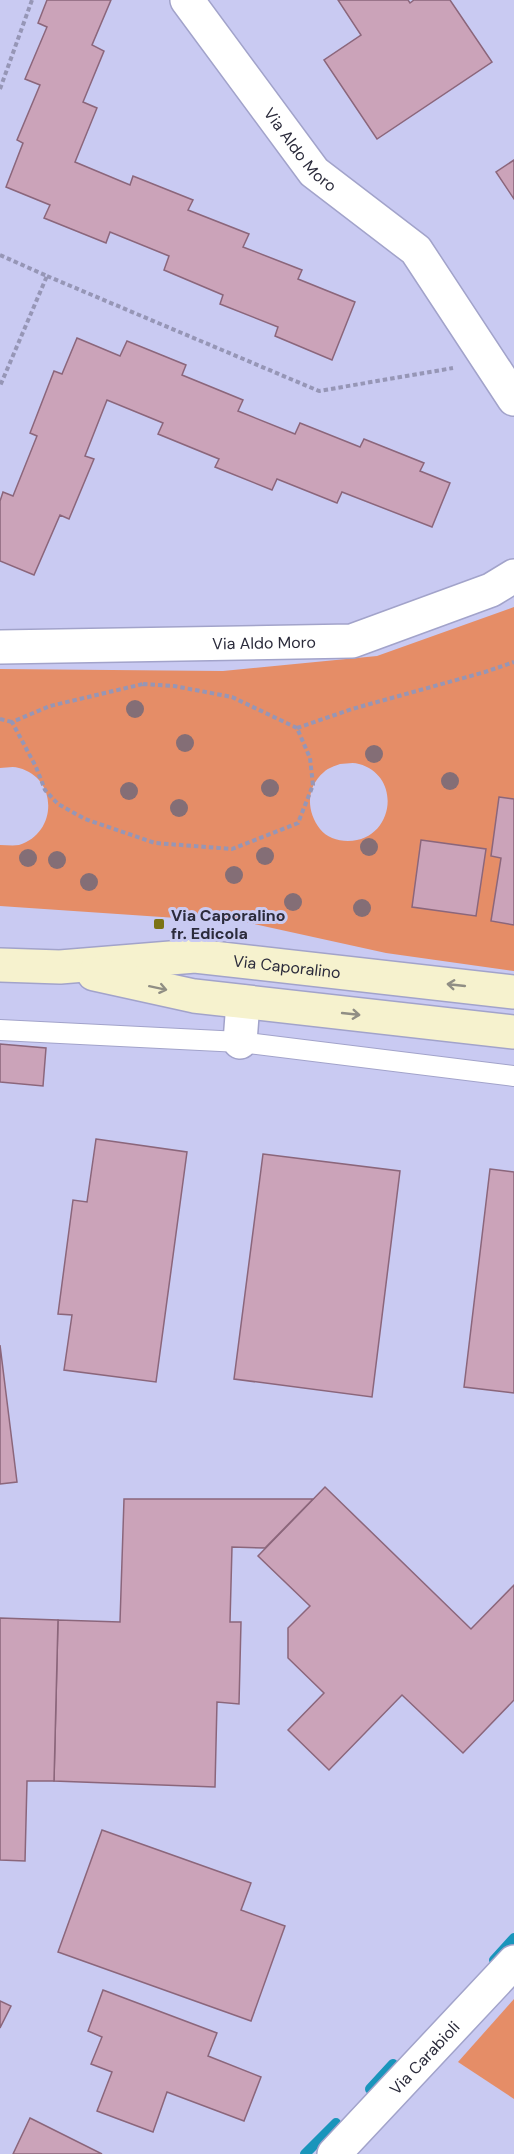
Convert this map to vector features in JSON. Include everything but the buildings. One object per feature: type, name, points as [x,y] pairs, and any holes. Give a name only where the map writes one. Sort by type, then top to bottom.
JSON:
[{"type":"street","name":"Via Aldo Moro","points":[[187,0],[314,172],[416,250],[514,399]]},
{"type":"street","name":"Via Aldo Moro","points":[[0,647],[352,641],[491,590],[514,576]]},
{"type":"street","name":"Via Caporalino","points":[[0,965],[60,967],[195,956],[514,992]]},
{"type":"street","name":"Via Caporalino","points":[[60,967],[194,996],[514,1032]]},
{"type":"street","points":[[240,1042],[243,1002]]},
{"type":"street","name":"Via Carabioli","points":[[334,2154],[514,1962]]},
{"type":"lane","points":[[0,1030],[240,1042],[514,1076]]},
{"type":"path","points":[[0,89],[32,0]]},
{"type":"path","points":[[0,255],[319,391],[490,362]]},
{"type":"path","points":[[0,386],[47,276]]},
{"type":"path","points":[[297,728],[352,708],[514,662]]},
{"type":"path","points":[[0,719],[12,722],[50,706],[143,684],[174,686],[232,698],[297,728],[310,758],[313,784],[298,823],[232,849],[155,843],[85,819],[58,804],[45,790],[36,767],[12,722]]},
{"type":"shaded area","points":[[514,607],[514,971],[386,953],[250,923],[0,906],[0,845],[19,845],[32,839],[41,829],[48,806],[41,783],[32,774],[17,767],[0,768],[0,669],[223,671],[377,656]],"holes":[[[357,763],[373,771],[382,781],[387,794],[387,807],[383,820],[375,831],[363,838],[348,841],[332,838],[322,832],[312,815],[310,799],[314,785],[327,769],[340,764]]]},
{"type":"shaded area","points":[[514,1999],[514,2099],[458,2062]]},
{"type":"waterway","points":[[494,1960],[514,1938]]},
{"type":"waterway","points":[[370,2089],[393,2064]]},
{"type":"waterway","points":[[305,2154],[336,2123]]},
{"type":"place","name":"Via Caporalino fr. Edicola","points":[[159,924]]}]
